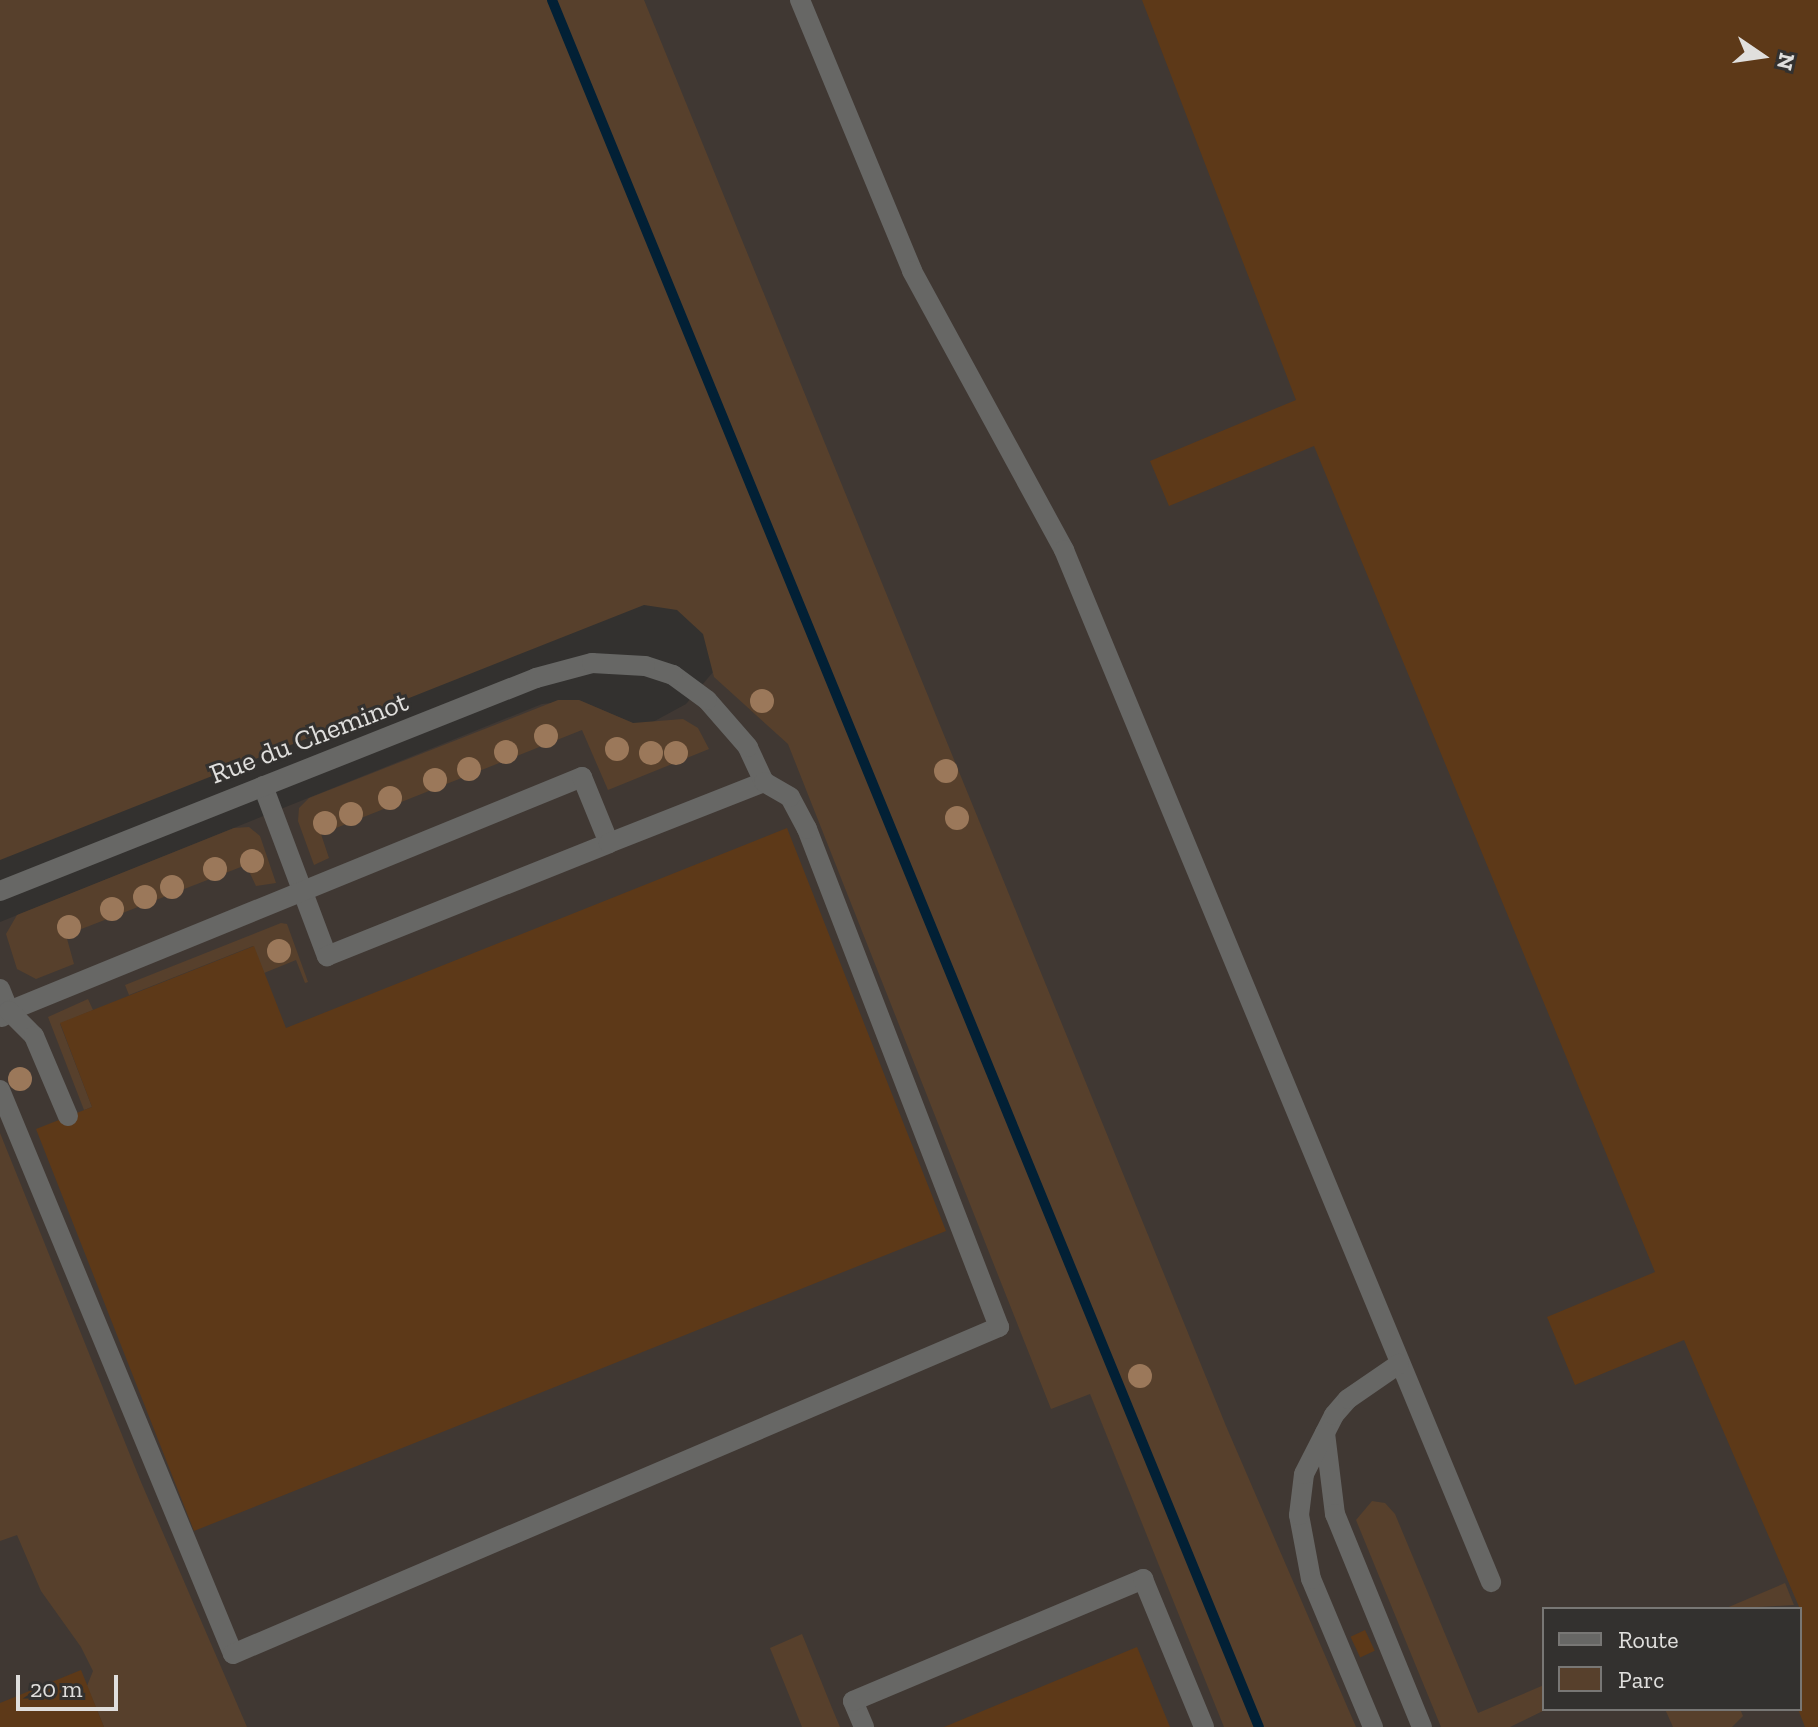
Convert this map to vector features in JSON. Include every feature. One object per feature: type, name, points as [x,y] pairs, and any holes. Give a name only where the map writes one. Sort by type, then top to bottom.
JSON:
[{"type":"street","points":[[800,0],[912,271],[1064,550],[1491,1582]]},
{"type":"street","name":"Rue du Cheminot","points":[[0,891],[568,668],[614,662],[645,666],[673,675],[707,700],[748,747],[764,782]]},
{"type":"street","points":[[4,1015],[582,777],[609,843]]},
{"type":"street","points":[[0,1090],[233,1654],[999,1327],[807,829],[790,797],[764,782],[327,956],[263,786]]},
{"type":"street","points":[[0,989],[4,1015],[38,1043],[68,1116]]},
{"type":"street","points":[[1373,1727],[1311,1579],[1301,1538],[1304,1474],[1325,1432],[1348,1399],[1399,1364]]},
{"type":"street","points":[[1325,1432],[1335,1514],[1422,1727]]},
{"type":"street","points":[[864,1727],[853,1701],[1143,1579],[1204,1727]]},
{"type":"shaded area","points":[[620,0],[1818,0],[1818,1727],[1322,1727]]},
{"type":"shaded area","points":[[788,645],[1225,1727],[0,1727],[0,922],[542,704],[579,700],[633,723],[651,723],[686,704],[713,672]]},
{"type":"green space","points":[[0,0],[644,0],[1226,1426],[1356,1727],[1224,1727],[1090,1394],[1051,1409],[788,744],[714,677],[703,634],[677,610],[644,605],[0,860]]},
{"type":"green space","points":[[558,700],[579,700],[633,723],[683,719],[698,728],[709,749],[608,790],[582,730],[321,834],[329,858],[314,865],[298,821],[299,808],[309,798]]},
{"type":"green space","points":[[249,827],[260,836],[276,883],[256,886],[246,865],[66,935],[74,964],[36,979],[17,969],[6,934],[17,915],[234,828]]},
{"type":"green space","points":[[281,923],[287,924],[308,982],[305,983],[296,960],[264,973],[253,946],[129,995],[125,985]]},
{"type":"green space","points":[[88,999],[93,1010],[60,1024],[92,1107],[84,1110],[48,1017]]},
{"type":"green space","points":[[0,1133],[141,1482],[247,1727],[104,1727],[87,1686],[93,1671],[81,1647],[41,1591],[17,1535],[0,1541]]},
{"type":"green space","points":[[1372,1501],[1385,1503],[1395,1514],[1478,1713],[1542,1686],[1543,1711],[1510,1727],[1441,1727],[1356,1520]]},
{"type":"green space","points":[[1785,1583],[1794,1605],[1759,1607],[1729,1607]]},
{"type":"green space","points":[[802,1634],[840,1727],[802,1727],[770,1648]]},
{"type":"green space","points":[[1666,1711],[1741,1711],[1743,1716],[1732,1727],[1673,1727]]},
{"type":"building","points":[[1142,0],[1818,0],[1818,1727],[1805,1727],[1799,1711],[1802,1711],[1802,1607],[1799,1607],[1684,1340],[1575,1385],[1547,1317],[1655,1272],[1314,446],[1169,506],[1150,461],[1296,400]]},
{"type":"building","points":[[787,828],[946,1231],[194,1531],[36,1129],[92,1107],[60,1023],[254,946],[286,1028]]},
{"type":"building","points":[[1365,1630],[1375,1651],[1360,1658],[1350,1637]]},
{"type":"building","points":[[1137,1647],[1170,1727],[944,1727]]},
{"type":"building","points":[[81,1670],[104,1727],[0,1727],[0,1703]]},
{"type":"waterway","points":[[552,0],[1259,1727]]}]
